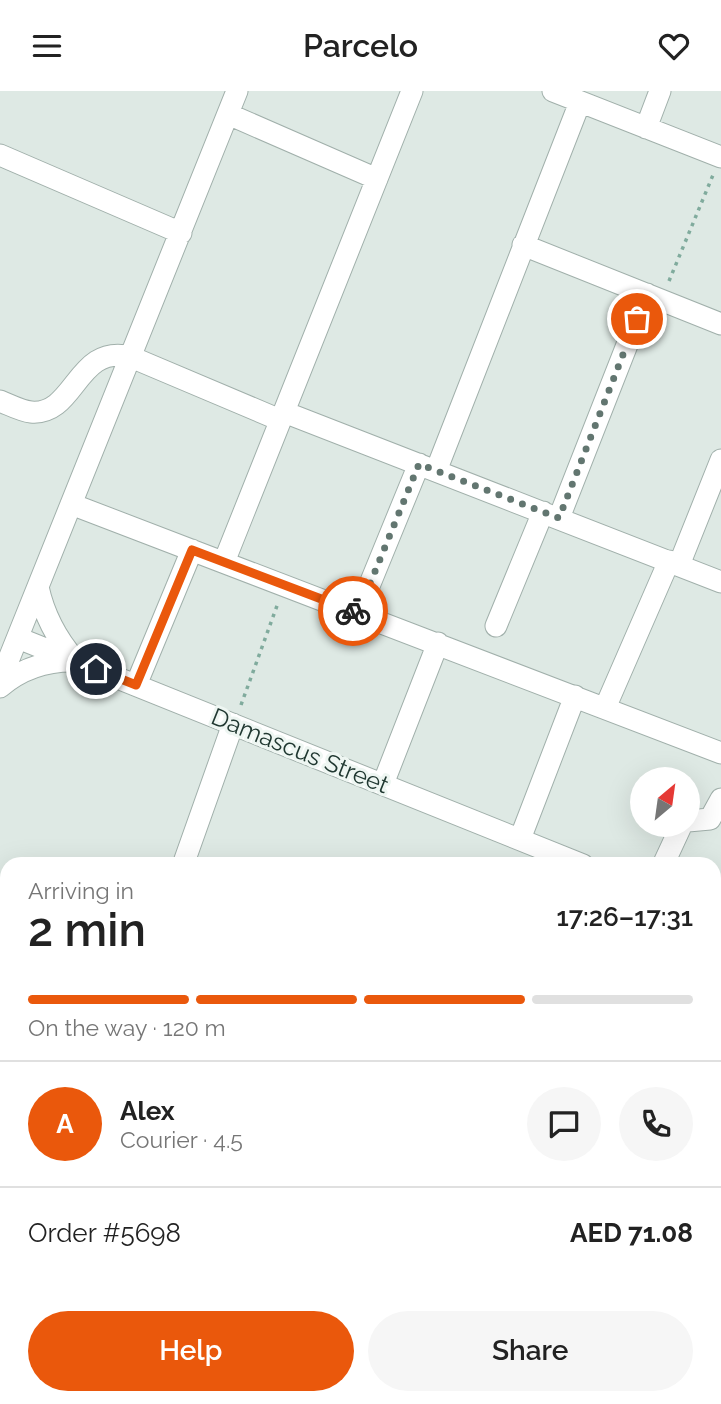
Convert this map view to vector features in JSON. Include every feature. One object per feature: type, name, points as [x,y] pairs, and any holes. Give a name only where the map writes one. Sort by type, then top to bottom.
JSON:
[{"type":"street","points":[[0,681],[237,91]]},
{"type":"street","points":[[224,562],[412,91]]},
{"type":"street","points":[[553,91],[721,157]]},
{"type":"street","points":[[646,128],[660,91]]},
{"type":"street","points":[[358,613],[427,468],[523,246],[580,101]]},
{"type":"street","points":[[228,114],[377,179]]},
{"type":"street","points":[[0,155],[181,233]]},
{"type":"street","points":[[523,246],[721,324]]},
{"type":"street","points":[[496,626],[654,297]]},
{"type":"street","points":[[0,401],[31,412],[48,409],[62,398],[94,361],[106,355],[131,357],[721,582]]},
{"type":"street","points":[[606,708],[721,460]]},
{"type":"street","points":[[71,504],[721,753]]},
{"type":"street","points":[[136,685],[192,550]]},
{"type":"street","points":[[38,587],[48,619],[76,661]]},
{"type":"street","name":"Damascus Street","points":[[18,638],[383,784],[528,850],[554,857]]},
{"type":"street","points":[[383,784],[438,643]]},
{"type":"street","points":[[0,687],[33,667],[58,661],[76,661]]},
{"type":"street","points":[[528,850],[575,696]]},
{"type":"street","points":[[186,857],[233,725]]},
{"type":"street","points":[[700,820],[710,819],[721,799]]},
{"type":"street","points":[[667,857],[676,837]]},
{"type":"path","points":[[654,297],[721,157]]},
{"type":"path","points":[[233,725],[285,585]]},
{"type":"way so far","points":[[353,611],[358,613],[419,464],[559,518],[637,319]]},
{"type":"route","points":[[96,669],[136,685],[192,550],[353,611]]}]
